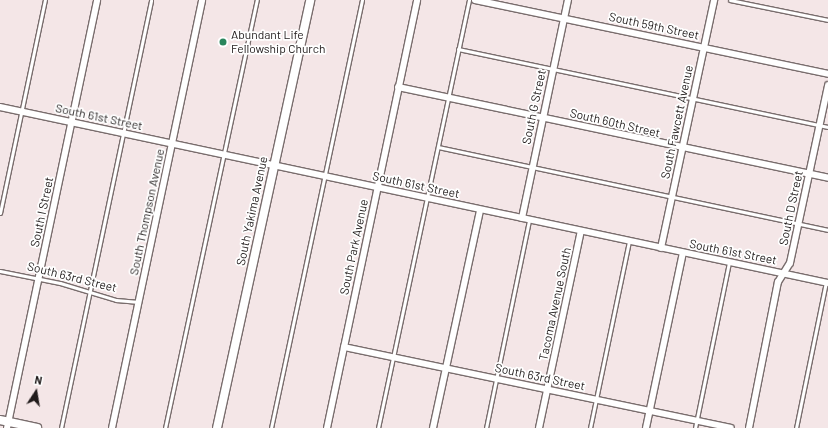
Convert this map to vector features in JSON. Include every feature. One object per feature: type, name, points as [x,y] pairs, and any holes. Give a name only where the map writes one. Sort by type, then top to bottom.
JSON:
[{"type":"main road","name":"South Yakima Avenue","points":[[217,428],[310,0]]},
{"type":"main road","points":[[0,420],[8,425],[37,428]]},
{"type":"street","name":"South I Street","points":[[8,425],[97,0]]},
{"type":"street","name":"South Thompson Avenue","points":[[112,428],[173,144],[202,0]]},
{"type":"street","name":"South Park Avenue","points":[[327,428],[417,0]]},
{"type":"street","name":"South 59th Street","points":[[475,0],[828,74]]},
{"type":"street","name":"South G Street","points":[[522,218],[568,0]]},
{"type":"street","name":"South Fawcett Avenue","points":[[662,248],[714,0]]},
{"type":"street","name":"South D Street","points":[[749,428],[778,282],[790,263],[828,85]]},
{"type":"street","name":"South 60th Street","points":[[398,87],[682,149],[828,178]]},
{"type":"street","name":"South 61st Street","points":[[0,107],[224,154],[427,199],[827,282]]},
{"type":"street","points":[[433,428],[480,210]]},
{"type":"street","name":"Tacoma Avenue South","points":[[539,428],[581,231]]},
{"type":"street","points":[[646,428],[683,253]]},
{"type":"street","name":"South 63rd Street","points":[[344,347],[731,428]]},
{"type":"lane","points":[[0,213],[45,0]]},
{"type":"lane","points":[[61,428],[151,0]]},
{"type":"lane","points":[[165,428],[257,0]]},
{"type":"lane","points":[[271,428],[362,0]]},
{"type":"lane","points":[[378,428],[469,0]]},
{"type":"lane","points":[[730,0],[828,20]]},
{"type":"lane","points":[[458,49],[828,127]]},
{"type":"lane","points":[[438,147],[828,230]]},
{"type":"lane","points":[[486,428],[529,220]]},
{"type":"lane","points":[[590,428],[629,241]]},
{"type":"lane","points":[[694,428],[729,262]]},
{"type":"lane","name":"South 63rd Street","points":[[0,271],[39,279],[116,300],[139,302]]},
{"type":"lane","points":[[796,428],[827,282]]},
{"type":"place","name":"Abundant Life Fellowship Church","points":[[223,42]]}]
